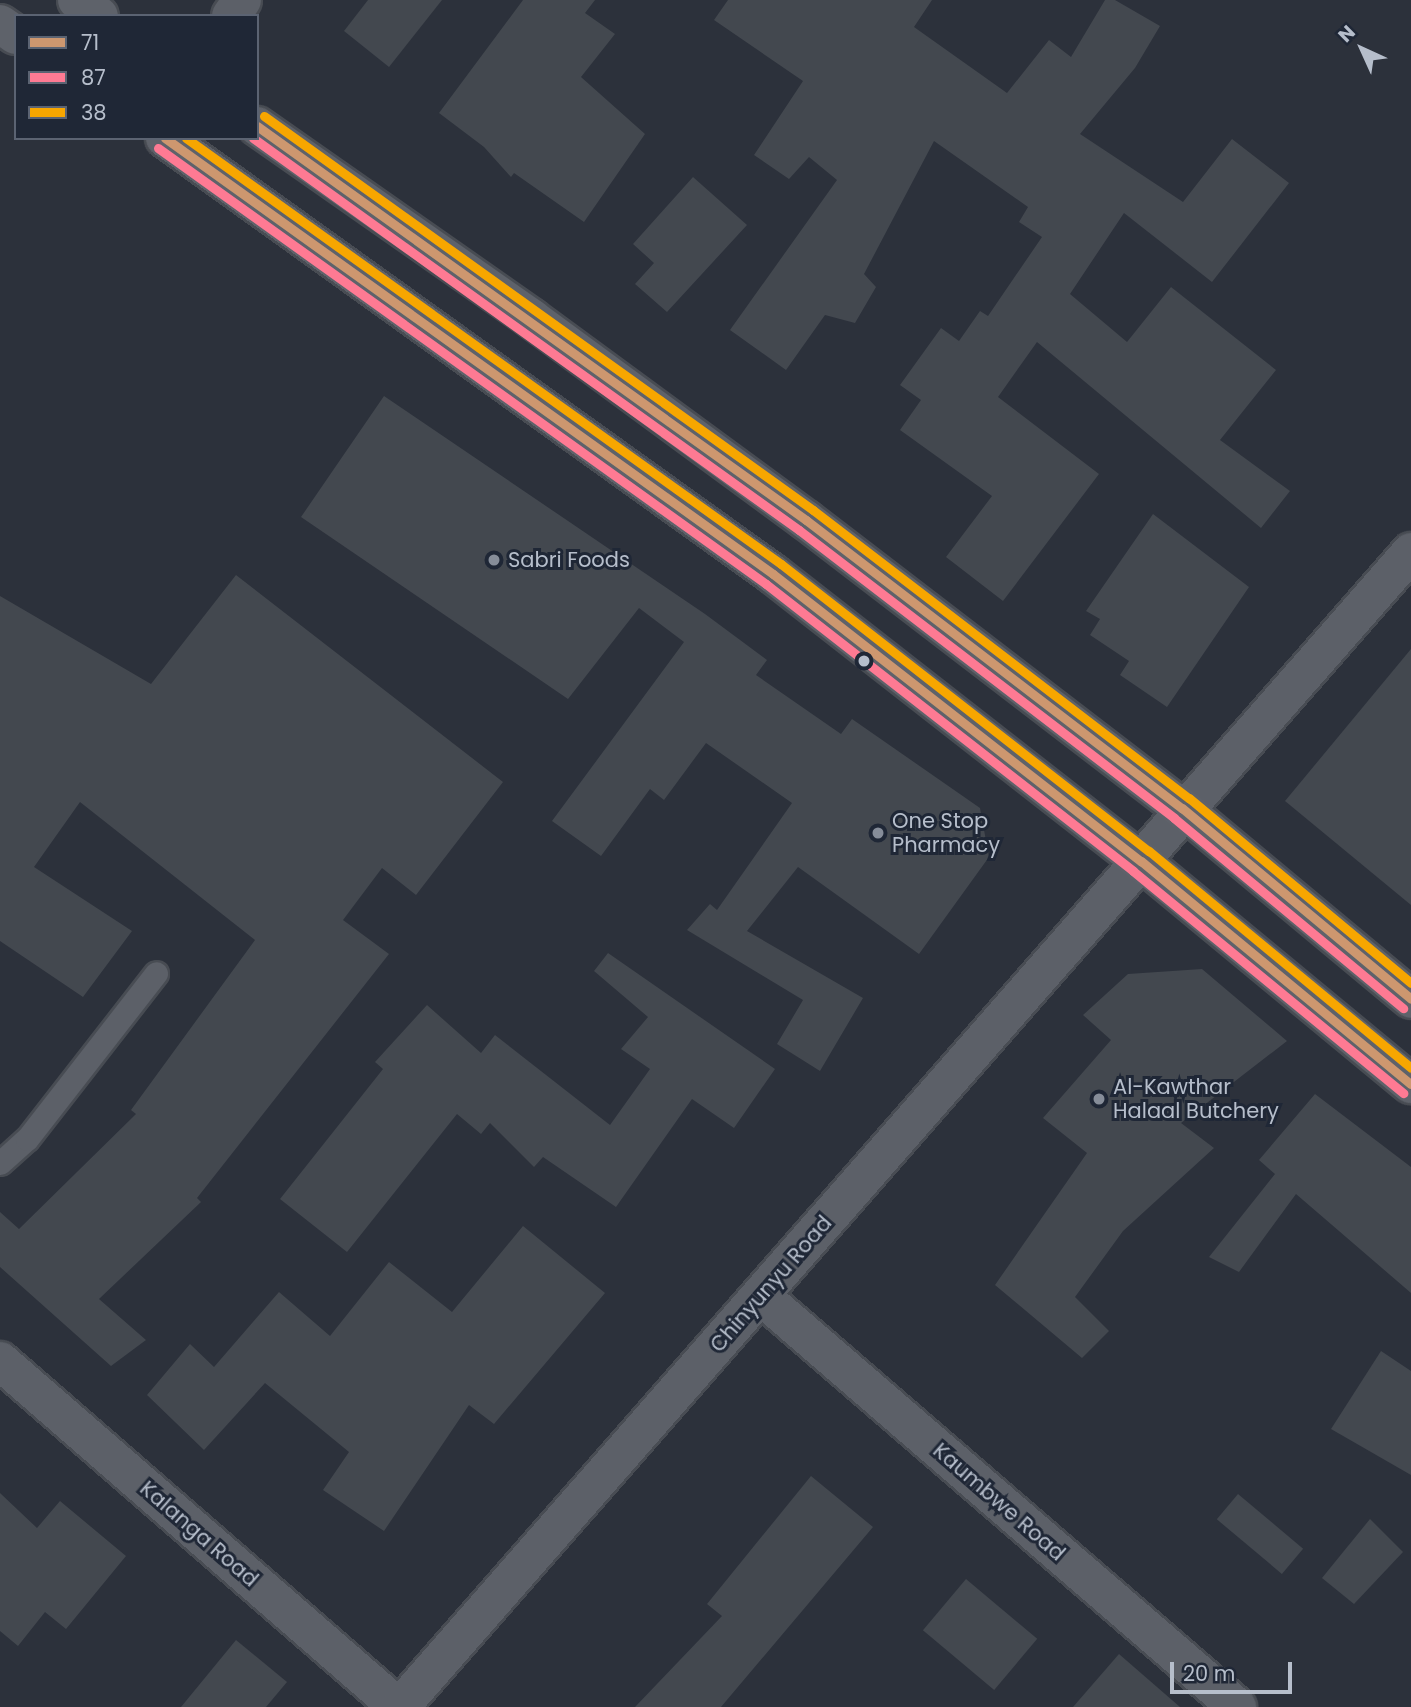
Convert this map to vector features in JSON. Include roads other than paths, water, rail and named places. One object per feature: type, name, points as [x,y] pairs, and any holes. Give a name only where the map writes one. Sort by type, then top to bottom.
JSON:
[{"type":"main road","points":[[77,0],[96,14]]},
{"type":"main road","points":[[259,127],[575,350],[1182,808],[1411,999]]},
{"type":"main road","points":[[167,140],[773,574],[1141,861],[1411,1084]]},
{"type":"street","name":"Chinyunyu Road","points":[[399,1707],[1141,861],[1182,808],[1411,552]]},
{"type":"street","name":"Kaumbwe Road","points":[[761,1296],[1237,1707]]},
{"type":"street","name":"Kalanga Road","points":[[0,1361],[399,1707]]},
{"type":"lane","points":[[0,1163],[27,1139],[156,973]]},
{"type":"place","name":"Sabri Foods","points":[[494,560]]},
{"type":"place","name":"One Stop Pharmacy","points":[[878,833]]},
{"type":"place","name":"Al-Kawthar Halaal Butchery","points":[[1099,1099]]}]
